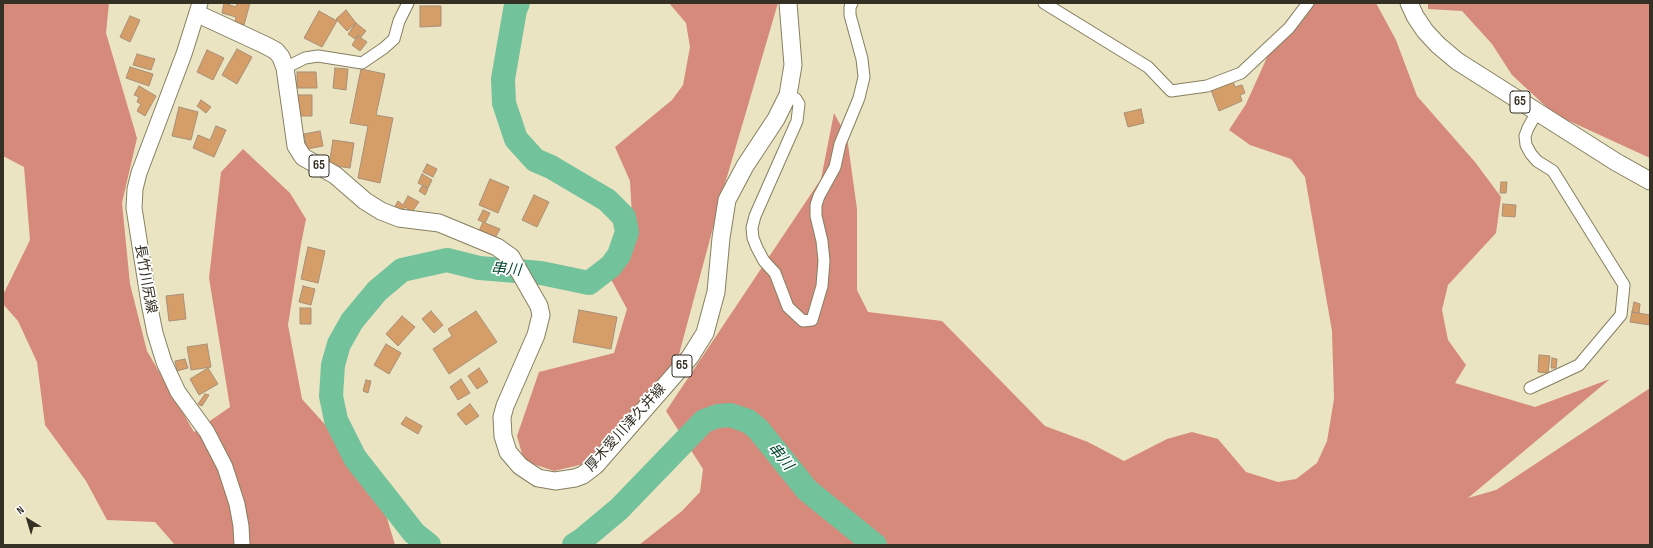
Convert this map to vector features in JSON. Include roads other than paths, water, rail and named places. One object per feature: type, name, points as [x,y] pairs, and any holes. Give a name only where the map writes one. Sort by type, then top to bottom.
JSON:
[{"type":"main road","name":"厚木愛川津久井線","points":[[285,68],[295,141],[298,151],[303,158],[335,175],[365,201],[381,211],[399,218],[439,223],[498,247],[511,257],[538,306],[541,315],[536,335],[502,417],[503,436],[508,452],[512,458],[528,473],[546,480],[566,481],[583,475],[604,457],[690,357],[705,333],[716,292],[722,231],[727,200],[745,166],[776,119],[788,96],[793,64],[788,3]]},
{"type":"main road","name":"65","points":[[1408,3],[1425,31],[1447,54],[1469,70],[1616,162],[1650,181]]},
{"type":"main road","name":"65","points":[[199,9],[270,47],[281,57],[285,68]]},
{"type":"main road","name":"長竹川尻線","points":[[199,9],[187,48],[139,173],[135,189],[134,208],[149,303],[155,333],[164,362],[178,392],[207,432],[225,467],[237,504],[241,526],[242,545]]},
{"type":"street","points":[[285,68],[305,58],[318,56],[362,63],[394,39],[408,3]]},
{"type":"street","points":[[788,96],[796,99],[799,104],[797,121],[755,216],[752,228],[753,238],[757,248],[764,261],[775,273],[788,307],[803,321],[812,320],[822,286],[824,261],[822,241],[816,216],[816,205],[819,196],[835,168],[840,144],[859,98],[864,77],[862,59],[850,15],[850,7],[852,3]]},
{"type":"street","points":[[1044,3],[1148,67],[1171,91],[1206,86],[1241,73],[1289,28],[1308,3]]},
{"type":"street","points":[[1530,388],[1579,365],[1621,315],[1624,285],[1553,171],[1537,161],[1526,145],[1525,136],[1537,112]]},
{"type":"waterway","name":"串川","points":[[429,545],[414,533],[355,458],[336,420],[331,396],[333,365],[339,344],[352,321],[377,291],[402,270],[447,260],[479,268],[541,273],[589,283],[611,266],[619,255],[627,232],[624,217],[607,200],[551,167],[535,160],[516,139],[504,103],[503,79],[515,10],[518,3]]},
{"type":"waterway","name":"串川","points":[[574,545],[619,509],[704,421],[718,416],[730,415],[748,421],[758,429],[807,490],[875,545]]}]
